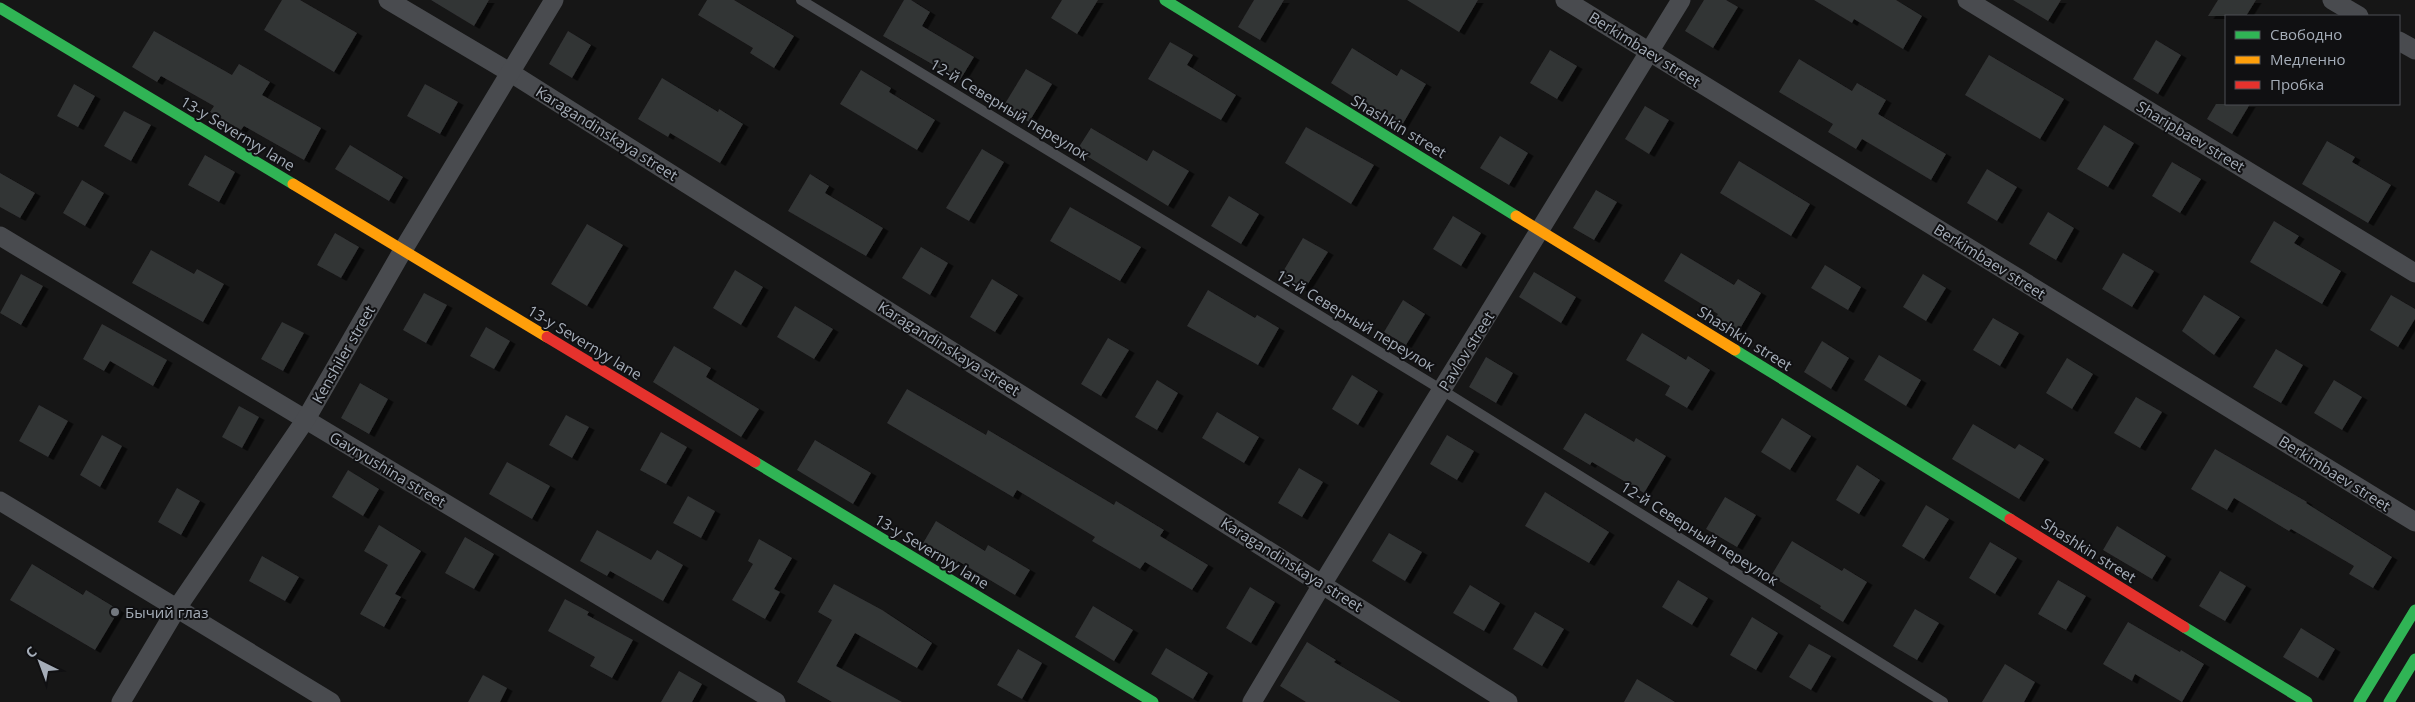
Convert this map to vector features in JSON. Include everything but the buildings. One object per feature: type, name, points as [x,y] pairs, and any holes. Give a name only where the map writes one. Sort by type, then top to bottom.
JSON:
[{"type":"street","name":"Karagandinskaya street","points":[[388,0],[511,72],[1508,702]]},
{"type":"street","name":"Kenshiler street","points":[[121,702],[177,608],[306,419],[404,250],[554,0]]},
{"type":"street","name":"Shashkin street","points":[[1165,0],[2308,702]]},
{"type":"street","name":"Berkimbaev street","points":[[1565,0],[2415,522]]},
{"type":"street","name":"Pavlov street","points":[[1252,702],[1322,583],[1681,0]]},
{"type":"street","name":"Sharipbaev street","points":[[1967,0],[2415,273]]},
{"type":"street","points":[[2332,0],[2357,15]]},
{"type":"street","name":"13-y Severnyy lane","points":[[0,8],[1153,702]]},
{"type":"street","points":[[2400,41],[2415,50]]},
{"type":"street","name":"Gavryushina street","points":[[0,236],[776,702]]},
{"type":"street","points":[[0,502],[331,702]]},
{"type":"street","points":[[2359,702],[2415,610]]},
{"type":"street","points":[[2389,702],[2415,659]]},
{"type":"street","points":[[2397,702],[2409,695]]},
{"type":"lane","name":"12-й Северный переулок","points":[[801,0],[1442,390],[1943,702]]},
{"type":"traffic: fast","points":[[1165,0],[1516,216]]},
{"type":"traffic: fast","points":[[0,8],[293,184]]},
{"type":"traffic: fast","points":[[1735,350],[2010,519]]},
{"type":"traffic: fast","points":[[755,462],[1153,702]]},
{"type":"traffic: fast","points":[[2359,702],[2415,610]]},
{"type":"traffic: fast","points":[[2184,627],[2307,702]]},
{"type":"traffic: fast","points":[[2389,702],[2415,659]]},
{"type":"traffic: slow","points":[[293,184],[547,337]]},
{"type":"traffic: slow","points":[[1516,216],[1735,350]]},
{"type":"traffic: jam","points":[[547,337],[755,462]]},
{"type":"traffic: jam","points":[[2010,519],[2184,627]]},
{"type":"place","name":"Бычий глаз","points":[[115,612]]}]
